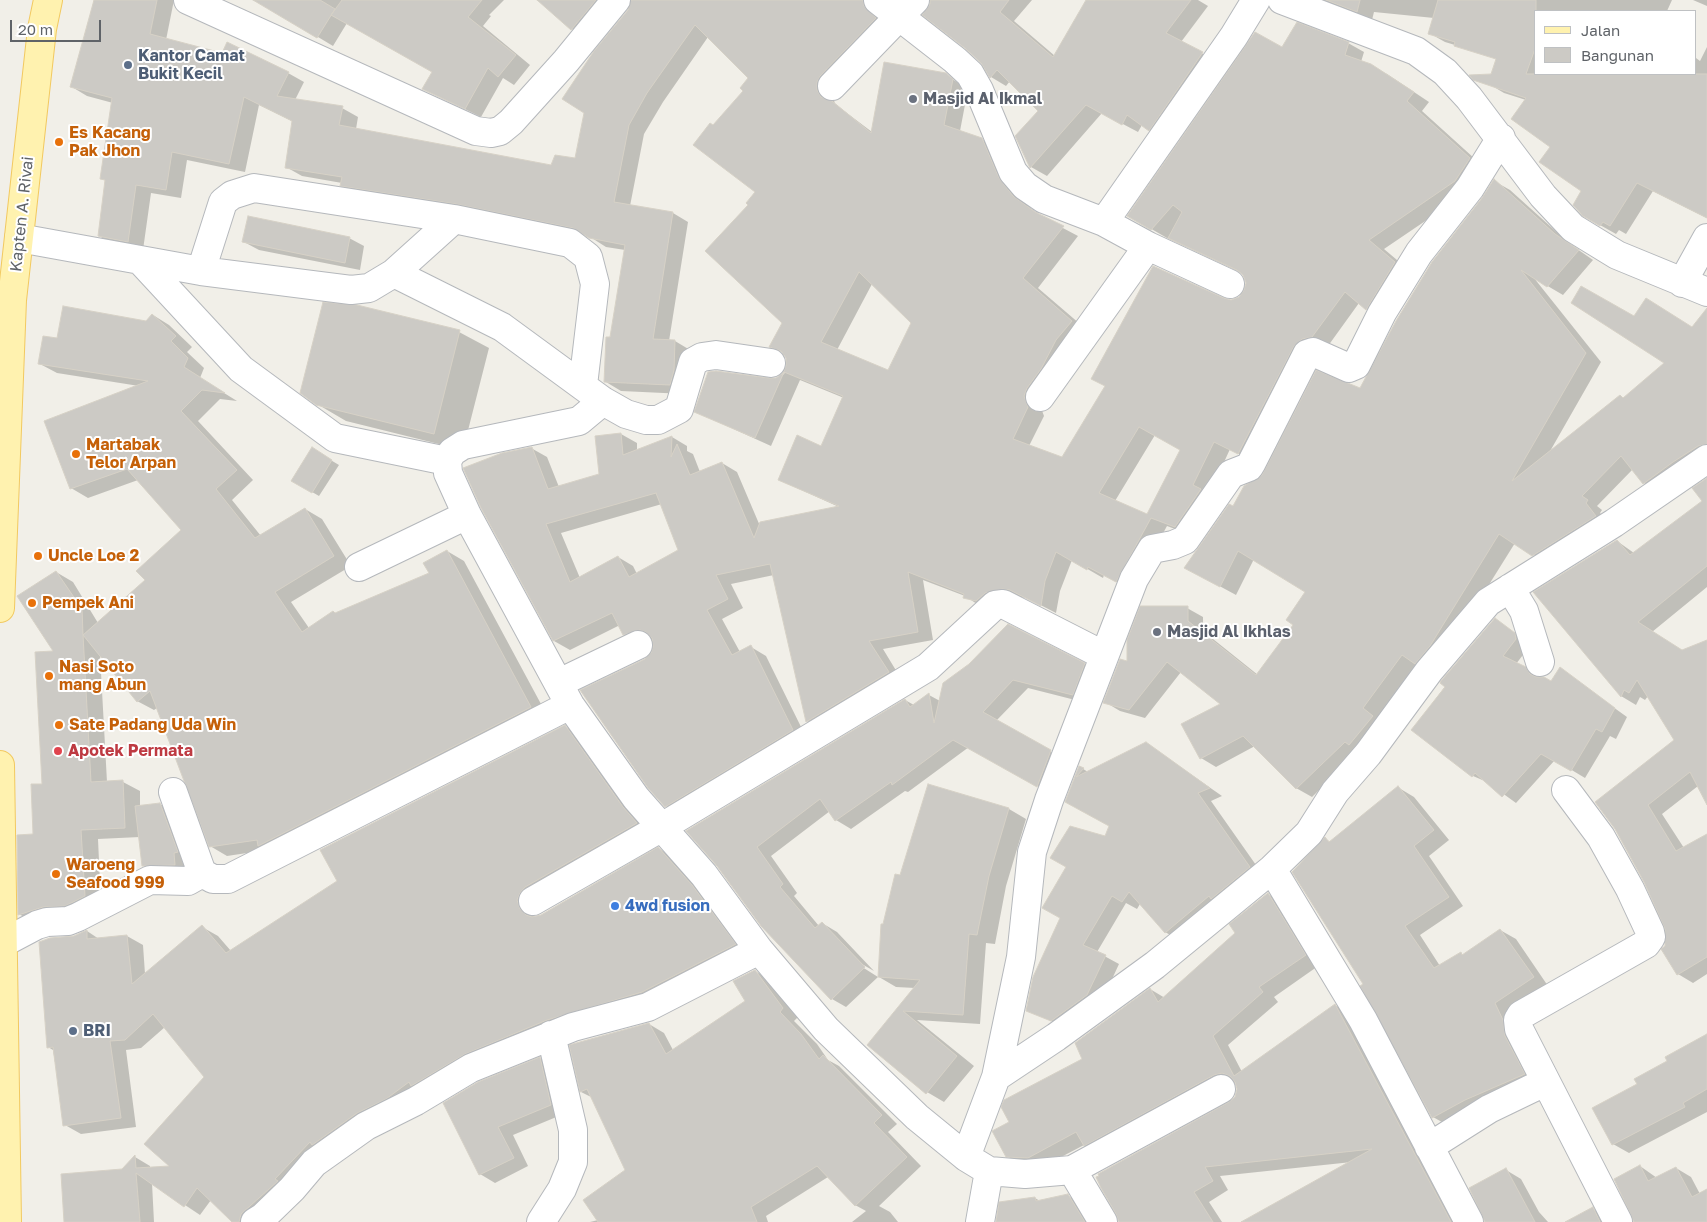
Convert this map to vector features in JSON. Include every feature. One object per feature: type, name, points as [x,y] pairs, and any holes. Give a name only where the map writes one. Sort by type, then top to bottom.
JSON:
[{"type":"main road","name":"Kapten A. Rivai","points":[[0,608],[12,300],[42,29],[48,0]]},
{"type":"main road","points":[[0,765],[7,1222]]},
{"type":"street","points":[[188,0],[476,131],[491,133],[500,131],[511,122],[566,61],[616,0]]},
{"type":"street","points":[[1104,222],[1234,36],[1256,0]]},
{"type":"street","points":[[1286,1],[1416,51],[1445,72],[1501,138],[1543,196],[1573,228],[1617,255],[1695,288],[1707,238]]},
{"type":"street","points":[[832,86],[897,6],[970,74],[979,90],[1013,172],[1025,186],[1044,199],[1104,222],[1148,246],[1230,284]]},
{"type":"street","points":[[966,1157],[996,1077],[1021,957],[1032,852],[1048,800],[1103,655],[1110,642],[1125,598],[1149,553],[1156,548],[1173,545],[1185,540],[1231,474],[1249,467],[1307,354],[1314,352],[1349,368],[1356,365],[1382,313],[1410,268],[1470,188],[1501,138]]},
{"type":"street","points":[[201,271],[224,202],[232,195],[254,188],[454,219],[570,243],[588,257],[595,284],[593,393],[580,421],[463,445],[452,452],[447,461],[448,473],[467,514],[565,694],[636,798],[704,875],[759,950],[826,1028],[917,1117],[966,1157],[989,1171],[1024,1174],[1072,1170],[1221,1089]]},
{"type":"street","points":[[19,238],[201,271],[351,290],[369,288],[394,273],[454,219]]},
{"type":"street","points":[[1040,397],[1148,246]]},
{"type":"street","points":[[140,260],[241,369],[335,438],[447,461]]},
{"type":"street","points":[[394,273],[502,327],[593,393],[626,414],[646,420],[658,420],[679,409],[693,362],[702,356],[716,355],[771,363]]},
{"type":"street","points":[[996,1077],[1056,1037],[1155,965],[1272,869],[1309,832],[1335,792],[1368,754],[1429,671],[1478,611],[1488,602],[1614,523],[1707,459]]},
{"type":"street","points":[[359,568],[467,514]]},
{"type":"street","points":[[1510,588],[1524,611],[1540,662]]},
{"type":"street","points":[[533,901],[662,827],[928,667],[995,605],[1002,604],[1103,655]]},
{"type":"street","points":[[173,792],[202,873],[213,879],[228,879],[565,694],[638,645]]},
{"type":"street","points":[[1566,790],[1601,837],[1634,898],[1650,932],[1650,938],[1646,944],[1521,1016],[1518,1020],[1519,1029],[1618,1222]]},
{"type":"street","points":[[1272,869],[1363,1020],[1469,1222]]},
{"type":"street","points":[[3,943],[37,925],[47,922],[68,921],[78,917],[150,880],[188,881],[202,873]]},
{"type":"street","points":[[255,1222],[263,1217],[292,1189],[314,1163],[366,1126],[416,1101],[471,1068],[551,1035],[648,1007],[759,950]]},
{"type":"street","points":[[541,1222],[562,1188],[573,1162],[573,1130],[551,1035]]},
{"type":"street","points":[[1429,1147],[1489,1109],[1545,1082]]},
{"type":"street","points":[[1072,1170],[1103,1222]]},
{"type":"street","points":[[980,1222],[989,1171]]},
{"type":"building","points":[[94,0],[157,0],[150,34],[222,53],[227,42],[289,72],[277,96],[343,106],[339,125],[551,165],[555,155],[575,158],[584,113],[562,99],[594,51],[628,10],[631,0],[863,0],[864,6],[876,18],[820,76],[817,82],[817,90],[821,97],[832,101],[871,133],[884,62],[946,73],[953,79],[944,125],[982,138],[999,178],[1013,196],[1035,212],[1064,226],[1023,278],[1072,321],[1056,340],[1041,369],[1027,388],[1024,396],[1028,407],[1013,439],[1062,457],[1105,386],[1091,379],[1153,266],[1231,300],[1239,297],[1244,290],[1246,283],[1243,275],[1237,270],[1168,238],[1182,212],[1173,205],[1151,230],[1127,216],[1255,32],[1282,47],[1297,22],[1349,42],[1345,55],[1371,64],[1414,92],[1407,101],[1470,158],[1455,181],[1369,240],[1395,262],[1366,310],[1345,292],[1312,337],[1302,339],[1294,346],[1238,454],[1214,442],[1193,485],[1201,489],[1175,527],[1151,518],[1116,582],[1088,567],[1087,570],[1056,552],[1045,581],[1041,606],[1010,590],[1002,589],[985,593],[976,601],[963,598],[964,594],[908,572],[918,632],[869,641],[889,672],[806,722],[770,564],[716,575],[728,599],[707,610],[732,655],[751,645],[793,730],[665,807],[648,788],[580,690],[645,659],[651,653],[653,647],[652,638],[646,632],[640,630],[623,635],[612,613],[553,641],[481,508],[463,468],[502,453],[532,447],[548,489],[599,474],[595,436],[621,433],[623,455],[672,436],[671,457],[677,444],[690,475],[722,462],[754,538],[760,522],[839,506],[778,480],[797,435],[821,446],[843,396],[784,372],[755,438],[694,412],[708,372],[716,371],[776,378],[783,373],[786,366],[786,358],[781,351],[769,347],[782,323],[705,251],[748,205],[746,203],[755,192],[693,145],[710,123],[713,125],[743,91],[740,88],[748,78],[695,25],[647,93],[629,125],[614,202],[673,212],[653,339],[675,340],[674,370],[670,385],[604,382],[606,337],[610,337],[625,245],[589,238],[573,228],[456,204],[340,186],[342,177],[285,168],[292,121],[244,97],[229,164],[172,152],[166,190],[136,185],[128,242],[98,236],[105,180],[100,179],[112,98],[70,87]],"holes":[[[859,272],[911,323],[888,370],[821,342]],[[1139,427],[1180,450],[1147,514],[1099,493]],[[656,493],[678,550],[629,577],[618,556],[570,582],[546,524]]]},
{"type":"building","points":[[253,0],[320,0],[335,9],[317,38]]},
{"type":"building","points":[[342,0],[482,0],[468,17],[516,55],[498,77],[488,68],[465,109],[422,89],[432,72],[331,15]]},
{"type":"building","points":[[537,0],[596,0],[571,30]]},
{"type":"building","points":[[930,0],[1009,0],[1000,12],[1053,57],[1086,0],[1191,0],[1166,33],[1203,52],[1149,131],[1127,115],[1122,125],[1086,105],[1030,168],[1015,136],[1038,111],[997,70],[990,78],[981,63],[966,49],[922,15],[930,4]]},
{"type":"building","points":[[1326,0],[1360,0],[1357,12]]},
{"type":"building","points":[[1438,0],[1536,0],[1536,10],[1534,10],[1534,52],[1526,74],[1707,74],[1707,218],[1637,183],[1610,226],[1603,222],[1600,226],[1583,216],[1573,205],[1581,191],[1539,162],[1550,147],[1511,119],[1526,98],[1473,80],[1469,75],[1491,74],[1496,59],[1454,46],[1455,42],[1428,34]]},
{"type":"building","points":[[1494,179],[1555,234],[1579,250],[1547,287],[1521,270],[1586,353],[1512,481],[1620,395],[1623,398],[1664,363],[1571,303],[1581,286],[1634,316],[1646,298],[1692,327],[1707,308],[1707,444],[1698,446],[1643,484],[1621,456],[1582,496],[1588,500],[1586,503],[1596,516],[1532,556],[1499,534],[1430,646],[1415,664],[1402,655],[1363,708],[1373,716],[1349,745],[1345,742],[1296,789],[1243,736],[1200,759],[1181,724],[1220,704],[1167,662],[1129,710],[1103,703],[1120,659],[1127,661],[1127,640],[1140,606],[1188,606],[1188,621],[1256,675],[1293,625],[1286,620],[1305,592],[1238,551],[1220,587],[1184,568],[1229,504],[1233,506],[1244,486],[1262,475],[1316,370],[1360,388],[1396,321],[1432,262],[1482,198]]},
{"type":"building","points":[[248,216],[350,237],[345,263],[242,242]]},
{"type":"building","points":[[323,302],[357,305],[460,330],[434,434],[316,405],[300,393]]},
{"type":"building","points":[[63,306],[146,321],[152,314],[176,336],[171,341],[188,358],[184,367],[225,393],[202,390],[181,411],[237,470],[216,489],[255,538],[305,508],[334,556],[275,592],[302,632],[333,611],[335,613],[429,573],[423,563],[447,550],[531,707],[258,846],[257,840],[209,847],[150,691],[137,702],[83,635],[145,580],[136,571],[181,530],[127,469],[70,489],[44,421],[148,381],[38,364],[43,336],[57,338]]},
{"type":"building","points":[[312,447],[332,460],[312,493],[291,481]]},
{"type":"building","points":[[1707,478],[1707,566],[1638,622],[1682,650],[1707,640],[1707,805],[1690,772],[1648,805],[1676,851],[1707,834],[1707,957],[1677,975],[1661,949],[1665,946],[1665,929],[1644,882],[1615,829],[1595,802],[1674,740],[1637,680],[1629,693],[1624,690],[1621,697],[1533,592],[1617,540],[1630,555],[1702,501],[1692,488]]},
{"type":"building","points":[[56,571],[82,609],[91,782],[123,780],[125,828],[81,830],[85,896],[65,906],[43,907],[18,915],[17,835],[33,834],[31,784],[42,784],[35,652],[53,651],[17,596]]},
{"type":"building","points":[[1495,618],[1515,633],[1516,639],[1503,656],[1526,667],[1530,674],[1536,677],[1544,677],[1551,681],[1560,667],[1615,708],[1602,732],[1596,729],[1571,771],[1541,754],[1502,797],[1475,773],[1472,777],[1411,730],[1445,687],[1440,683],[1441,681]]},
{"type":"building","points":[[1008,624],[1085,663],[1073,695],[1013,680],[983,712],[1051,750],[1037,787],[953,740],[892,785],[891,782],[835,821],[820,799],[757,847],[783,884],[780,887],[815,928],[822,922],[865,967],[831,1000],[761,926],[717,866],[686,831],[905,699],[910,707],[929,693],[934,723],[943,683],[969,664]]},
{"type":"building","points":[[565,725],[623,807],[637,823],[525,887],[517,900],[520,909],[526,915],[532,917],[541,915],[658,847],[692,885],[736,944],[642,992],[547,1020],[465,1054],[411,1086],[409,1082],[386,1099],[357,1113],[312,1145],[310,1142],[275,1179],[278,1181],[241,1214],[239,1222],[232,1222],[197,1188],[184,1207],[136,1173],[140,1222],[64,1222],[61,1174],[122,1169],[135,1155],[136,1168],[169,1166],[144,1144],[204,1077],[153,1014],[125,1040],[110,1041],[121,1118],[63,1126],[53,1047],[47,1048],[39,942],[50,938],[74,936],[87,930],[87,939],[127,935],[132,984],[202,925],[226,953],[337,881],[320,850]]},
{"type":"building","points":[[1146,742],[1210,788],[1198,793],[1250,867],[1211,899],[1209,896],[1165,933],[1129,892],[1122,902],[1112,896],[1083,945],[1106,955],[1087,995],[1051,1021],[1026,1011],[1033,977],[1060,918],[1042,908],[1066,867],[1050,858],[1070,826],[1105,836],[1109,826],[1065,802],[1079,766],[1084,768],[1076,777]]},
{"type":"building","points":[[928,784],[1009,808],[989,876],[977,935],[969,934],[963,1015],[903,1011],[957,1056],[926,1094],[867,1045],[920,980],[878,977],[881,924],[883,924],[895,874],[900,875]]},
{"type":"building","points":[[1398,786],[1434,830],[1414,846],[1449,897],[1405,926],[1434,968],[1461,952],[1462,955],[1500,929],[1534,977],[1495,1003],[1503,1020],[1505,1036],[1525,1074],[1465,1100],[1432,1118],[1360,986],[1363,984],[1292,872],[1325,837],[1329,842]]},
{"type":"building","points":[[160,803],[178,852],[174,853],[175,865],[142,866],[135,806]]},
{"type":"building","points":[[1268,893],[1306,955],[1259,987],[1263,992],[1213,1036],[1234,1076],[1335,1004],[1451,1222],[1241,1222],[1372,1149],[1205,1167],[1213,1181],[1194,1192],[1213,1222],[1119,1222],[1096,1177],[1099,1176],[1098,1174],[1229,1102],[1235,1097],[1237,1089],[1235,1082],[1230,1076],[1222,1073],[1214,1075],[1084,1146],[1076,1132],[1028,1158],[1006,1157],[992,1131],[1009,1122],[1001,1107],[1004,1100],[1082,1059],[1075,1043],[1150,988],[1158,1002],[1235,933],[1229,924]]},
{"type":"building","points":[[755,970],[783,1008],[780,1012],[801,1034],[819,1059],[823,1055],[882,1115],[874,1123],[907,1157],[855,1206],[817,1166],[751,1207],[757,1222],[598,1222],[583,1200],[625,1170],[587,1089],[580,1092],[569,1045],[649,1023],[666,1054],[745,1001],[733,981]]},
{"type":"building","points":[[1707,1034],[1707,1089],[1683,1103],[1685,1107],[1612,1145],[1592,1108],[1637,1084],[1634,1079],[1667,1061],[1665,1057]]},
{"type":"building","points":[[540,1057],[551,1105],[498,1127],[514,1158],[479,1175],[443,1103],[478,1082]]},
{"type":"building","points":[[1640,1165],[1648,1181],[1676,1167],[1692,1197],[1707,1189],[1707,1222],[1634,1222],[1614,1179]]},
{"type":"building","points":[[1506,1168],[1535,1222],[1485,1222],[1469,1188]]},
{"type":"building","points":[[1068,1194],[1085,1222],[996,1222],[999,1202],[1035,1197],[1036,1201]]},
{"type":"building","points":[[1593,1207],[1600,1222],[1565,1222]]},
{"type":"place","name":"Kantor Camat Bukit Kecil","points":[[128,65]]},
{"type":"place","name":"Masjid Al Ikmal","points":[[913,99]]},
{"type":"place","name":"Es Kacang Pak Jhon","points":[[59,142]]},
{"type":"place","name":"Martabak Telor Arpan","points":[[76,454]]},
{"type":"place","name":"Uncle Loe 2","points":[[38,556]]},
{"type":"place","name":"Pempek Ani","points":[[32,603]]},
{"type":"place","name":"Masjid Al Ikhlas","points":[[1157,632]]},
{"type":"place","name":"Nasi Soto mang Abun","points":[[49,676]]},
{"type":"place","name":"Sate Padang Uda Win","points":[[59,725]]},
{"type":"place","name":"Apotek Permata","points":[[58,751]]},
{"type":"place","name":"Waroeng Seafood 999","points":[[56,874]]},
{"type":"place","name":"4wd fusion","points":[[615,906]]},
{"type":"place","name":"BRI","points":[[73,1031]]}]
